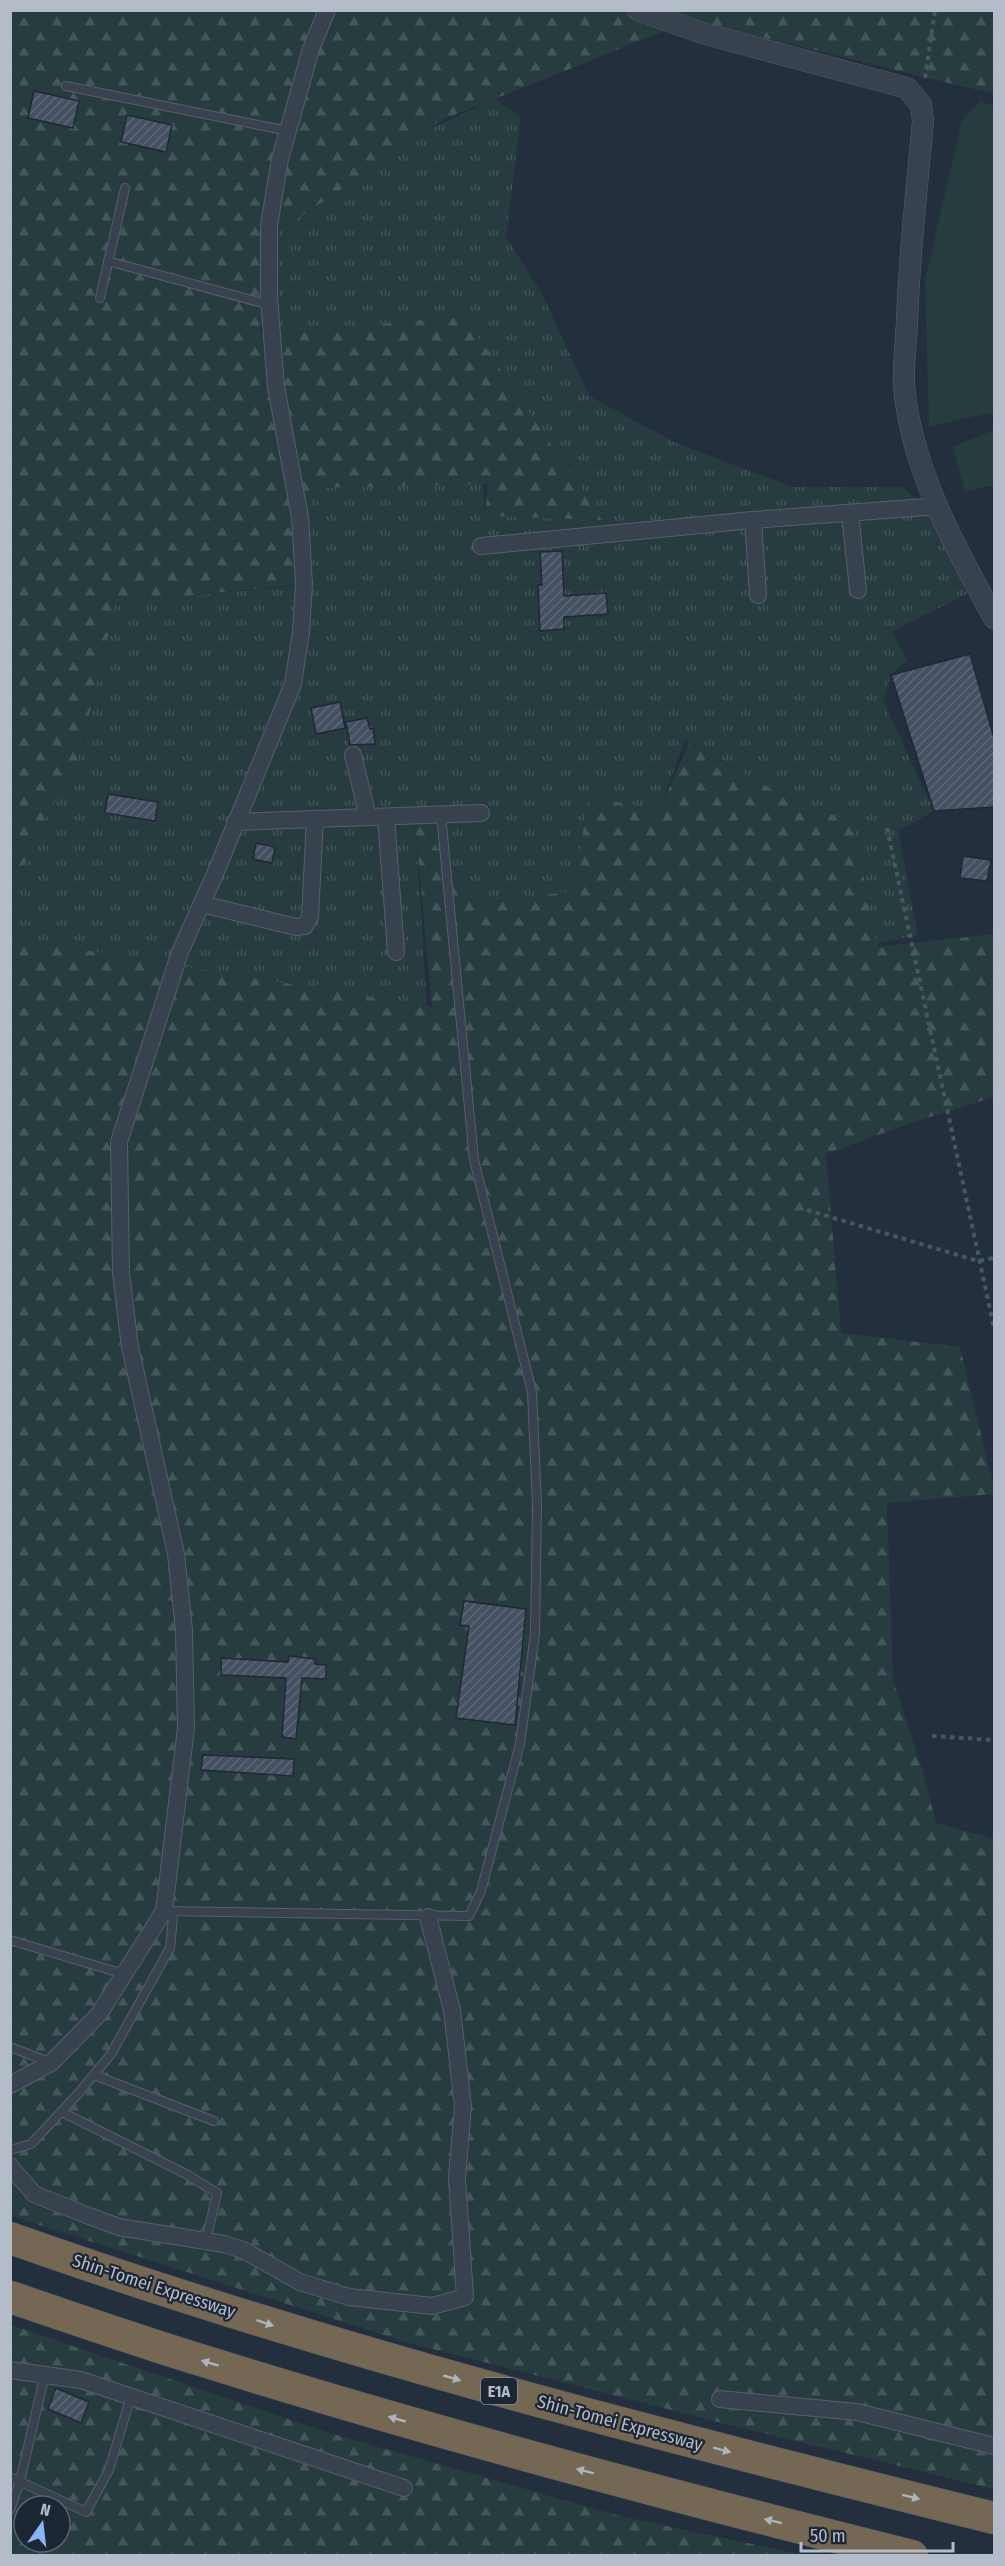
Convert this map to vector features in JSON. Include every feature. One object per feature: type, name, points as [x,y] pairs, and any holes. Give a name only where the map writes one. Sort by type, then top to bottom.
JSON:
[{"type":"highway","name":"Shin-Tomei Expressway","points":[[10,2238],[100,2270],[299,2334],[512,2395],[994,2518]]},
{"type":"highway","points":[[10,2297],[207,2362],[446,2433],[700,2503],[912,2556]]},
{"type":"street","points":[[10,2085],[51,2063],[99,2014],[164,1911],[186,1728],[183,1630],[176,1554],[130,1347],[122,1273],[118,1142],[180,952],[270,744],[293,684],[301,632],[304,584],[300,517],[276,387],[270,305],[269,225],[280,159],[311,49],[327,10]]},
{"type":"street","points":[[638,10],[702,33],[908,88],[921,105],[923,121],[908,300],[904,385],[912,432],[925,474],[965,564],[994,618]]},
{"type":"street","points":[[481,546],[753,520],[939,506]]},
{"type":"street","points":[[850,513],[858,590]]},
{"type":"street","points":[[753,520],[758,595]]},
{"type":"street","points":[[353,755],[368,817]]},
{"type":"street","points":[[235,822],[481,813]]},
{"type":"street","points":[[386,817],[396,952]]},
{"type":"street","points":[[202,904],[296,927],[305,926],[310,916],[315,819]]},
{"type":"street","points":[[10,2166],[34,2194],[90,2216],[119,2227],[206,2241],[243,2250],[300,2282],[349,2297],[432,2307],[465,2297],[457,2178],[463,2106],[452,2010],[428,1917]]},
{"type":"street","points":[[10,2370],[81,2380],[404,2488]]},
{"type":"street","points":[[720,2399],[857,2412],[994,2446]]},
{"type":"lane","points":[[66,86],[288,130]]},
{"type":"lane","points":[[100,298],[125,188]]},
{"type":"lane","points":[[108,261],[270,305]]},
{"type":"lane","points":[[164,1911],[469,1916],[481,1891],[520,1744],[535,1634],[537,1505],[532,1392],[474,1160],[441,814]]},
{"type":"lane","points":[[10,2150],[31,2144],[62,2112],[111,2054],[170,1948],[173,1917],[164,1911]]},
{"type":"lane","points":[[10,1940],[125,1974]]},
{"type":"lane","points":[[10,2047],[51,2063]]},
{"type":"lane","points":[[94,2075],[214,2121]]},
{"type":"lane","points":[[62,2112],[186,2174],[217,2193],[206,2241]]},
{"type":"lane","points":[[10,2510],[20,2481],[45,2374]]},
{"type":"lane","points":[[10,2477],[86,2512],[109,2470],[131,2396]]},
{"type":"path","points":[[921,105],[935,10]]},
{"type":"path","points":[[887,828],[994,1328]]},
{"type":"path","points":[[807,1210],[978,1261],[994,1258]]},
{"type":"path","points":[[932,1736],[994,1740]]},
{"type":"green space","points":[[11,11],[994,11],[994,94],[692,20],[442,120],[265,241],[270,305],[259,333],[465,317],[602,520],[485,516],[488,484],[312,488],[304,584],[116,603],[81,749],[11,890]]},
{"type":"green space","points":[[495,99],[521,117],[506,237],[541,292],[589,396],[676,443],[792,487],[901,487],[933,511],[967,594],[892,631],[907,660],[891,675],[883,701],[934,811],[898,831],[918,935],[871,945],[853,822],[785,797],[685,740],[659,811],[589,796],[574,891],[471,904],[415,818],[427,1007],[11,938],[10,889],[83,743],[115,603],[293,586],[312,488],[483,484],[485,516],[602,520],[267,332],[264,241],[424,132]]},
{"type":"green space","points":[[980,101],[994,106],[994,412],[929,427],[925,281],[962,120]]},
{"type":"green space","points":[[994,430],[994,485],[965,492],[953,447]]},
{"type":"green space","points":[[689,743],[785,797],[853,822],[877,947],[994,934],[994,1097],[914,1122],[826,1154],[841,1333],[960,1347],[994,1489],[994,1494],[887,1503],[893,1680],[923,1772],[936,1823],[994,1839],[994,2489],[730,2425],[406,2342],[11,2216],[10,938],[432,1007],[414,810],[471,904],[573,891],[589,796],[659,811]]},
{"type":"green space","points":[[11,2325],[326,2432],[624,2517],[804,2555],[11,2556]]},
{"type":"building","points":[[34,91],[79,101],[73,128],[28,118]]},
{"type":"building","points":[[127,115],[172,125],[166,152],[121,142]]},
{"type":"building","points":[[562,551],[564,596],[606,593],[608,614],[564,617],[564,629],[540,631],[538,585],[542,585],[540,552]]},
{"type":"building","points":[[970,654],[994,738],[994,807],[934,811],[891,675]]},
{"type":"building","points":[[340,702],[345,728],[316,734],[311,708]]},
{"type":"building","points":[[367,718],[370,729],[373,728],[375,744],[350,745],[346,722]]},
{"type":"building","points":[[108,794],[158,802],[155,821],[105,813]]},
{"type":"building","points":[[256,843],[275,847],[272,863],[253,859]]},
{"type":"building","points":[[963,856],[991,860],[987,881],[960,878]]},
{"type":"building","points":[[464,1601],[526,1609],[515,1725],[456,1718],[469,1626],[460,1625]]},
{"type":"building","points":[[289,1656],[315,1659],[315,1664],[326,1665],[326,1679],[302,1678],[296,1739],[282,1737],[286,1678],[221,1675],[221,1658],[288,1662]]},
{"type":"building","points":[[203,1755],[294,1759],[293,1776],[201,1770]]},
{"type":"building","points":[[56,2388],[89,2402],[81,2423],[48,2409]]}]
